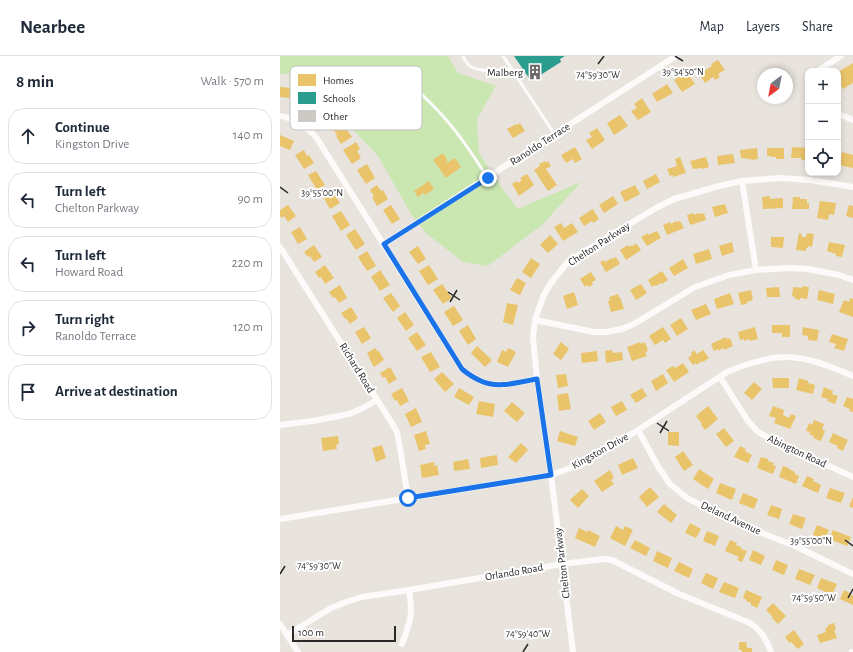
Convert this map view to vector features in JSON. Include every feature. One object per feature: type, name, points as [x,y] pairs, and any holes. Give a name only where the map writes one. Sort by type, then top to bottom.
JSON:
[{"type":"street","name":"Ranoldo Terrace","points":[[384,244],[676,56]]},
{"type":"street","points":[[822,68],[841,56]]},
{"type":"street","points":[[841,115],[853,120]]},
{"type":"street","points":[[280,116],[290,119]]},
{"type":"street","points":[[309,130],[316,137],[462,369],[474,378],[487,384],[501,385],[537,379]]},
{"type":"street","name":"Chelton Parkway","points":[[573,652],[533,343],[535,320],[543,296],[550,284],[568,263],[580,254],[656,208],[674,199],[742,181],[766,179],[794,179],[853,187]]},
{"type":"street","points":[[742,181],[756,270]]},
{"type":"street","name":"Richard Road","points":[[280,247],[283,257],[397,432],[408,498]]},
{"type":"street","points":[[535,320],[594,332],[606,332],[622,329],[634,324],[695,287],[729,276],[756,270],[788,268],[808,269],[839,275],[853,280]]},
{"type":"street","name":"Kingston Drive","points":[[280,519],[551,475],[579,465],[638,430],[727,372],[759,361],[774,358],[801,358],[829,366],[853,376]]},
{"type":"street","name":"Abington Road","points":[[720,377],[748,421],[758,431],[770,439],[853,477]]},
{"type":"street","points":[[280,425],[313,421],[349,414],[364,408],[377,400]]},
{"type":"street","name":"Deland Avenue","points":[[638,430],[659,468],[670,484],[687,498],[735,522],[797,547],[853,574]]},
{"type":"street","name":"Orlando Road","points":[[287,635],[321,614],[346,602],[362,597],[562,564],[604,559],[612,560],[679,594],[750,624],[757,628],[763,635],[771,652]]},
{"type":"street","points":[[402,644],[409,624],[411,609],[409,590]]},
{"type":"street","points":[[280,624],[298,652]]},
{"type":"lane","points":[[463,56],[469,66],[476,69],[512,69]]},
{"type":"lane","points":[[503,56],[555,135]]},
{"type":"lane","points":[[422,95],[448,122],[488,178]]},
{"type":"green space","points":[[280,56],[448,56],[458,73],[496,86],[477,119],[479,153],[504,191],[518,209],[581,182],[542,225],[488,266],[463,262],[426,233],[411,214],[378,156],[353,130],[422,130],[422,66],[290,66],[290,73],[280,74]]},
{"type":"building: Homes","points":[[718,60],[725,70],[718,74],[720,77],[715,80],[713,77],[705,83],[699,74],[712,66],[711,64]]},
{"type":"building: Homes","points":[[853,63],[853,83],[843,89],[841,85],[841,70]]},
{"type":"building: Homes","points":[[687,72],[695,84],[682,92],[674,80]]},
{"type":"building: Homes","points":[[667,84],[673,93],[657,102],[652,94]]},
{"type":"building: Homes","points":[[280,87],[290,88],[290,98],[280,97]]},
{"type":"building: Homes","points":[[642,98],[651,112],[638,120],[631,111],[637,108],[634,104]]},
{"type":"building: Homes","points":[[620,115],[628,126],[614,135],[607,123]]},
{"type":"building: Homes","points":[[520,123],[525,131],[513,138],[507,129]]},
{"type":"building: Homes","points":[[597,128],[605,140],[592,149],[586,140],[592,137],[589,133]]},
{"type":"building: Homes","points":[[334,130],[347,130],[352,137],[341,144],[336,136],[337,135]]},
{"type":"building: Homes","points":[[280,135],[294,141],[290,150],[280,146]]},
{"type":"building: Homes","points":[[356,142],[360,149],[357,151],[361,158],[352,164],[343,150]]},
{"type":"building: Homes","points":[[575,147],[582,159],[575,163],[573,159],[566,163],[561,155]]},
{"type":"building: Homes","points":[[792,147],[805,148],[805,160],[801,160],[802,158],[791,158]]},
{"type":"building: Homes","points":[[757,148],[758,159],[751,160],[741,158],[740,150]]},
{"type":"building: Homes","points":[[767,148],[784,148],[784,159],[776,159],[776,157],[767,156]]},
{"type":"building: Homes","points":[[304,150],[307,156],[309,155],[314,163],[304,169],[295,155]]},
{"type":"building: Homes","points":[[842,152],[853,155],[853,168],[841,165]]},
{"type":"building: Homes","points":[[443,153],[448,161],[446,162],[447,163],[455,158],[461,167],[446,178],[433,160]]},
{"type":"building: Homes","points":[[733,154],[735,163],[718,165],[717,156]]},
{"type":"building: Homes","points":[[680,157],[686,173],[673,177],[673,175],[670,176],[667,169],[677,166],[675,159]]},
{"type":"building: Homes","points":[[706,157],[709,167],[703,169],[693,169],[690,161]]},
{"type":"building: Homes","points":[[545,161],[546,163],[548,161],[551,166],[546,169],[557,185],[548,191],[534,170],[540,166],[539,164]]},
{"type":"building: Homes","points":[[367,164],[375,178],[366,184],[357,170]]},
{"type":"building: Homes","points":[[316,171],[325,185],[317,190],[308,175]]},
{"type":"building: Homes","points":[[527,174],[534,185],[519,196],[512,184],[517,181],[518,183],[522,180],[520,178]]},
{"type":"building: Homes","points":[[656,174],[660,182],[647,189],[643,181]]},
{"type":"building: Homes","points":[[429,181],[434,189],[425,195],[423,193],[418,197],[414,191]]},
{"type":"building: Homes","points":[[377,185],[381,191],[383,190],[388,199],[377,206],[372,197],[374,196],[370,190]]},
{"type":"building: Homes","points":[[635,185],[640,194],[625,202],[620,192]]},
{"type":"building: Homes","points":[[331,190],[340,203],[330,209],[322,195]]},
{"type":"building: Homes","points":[[613,196],[618,204],[604,213],[599,205]]},
{"type":"building: Homes","points":[[770,196],[770,199],[783,198],[783,208],[763,209],[762,197]]},
{"type":"building: Homes","points":[[793,197],[807,199],[809,209],[792,209]]},
{"type":"building: Homes","points":[[820,201],[836,203],[834,215],[829,214],[828,220],[817,218]]},
{"type":"building: Homes","points":[[725,204],[728,213],[715,217],[712,207]]},
{"type":"building: Homes","points":[[288,205],[296,216],[288,222],[284,216],[282,218],[280,216],[280,210]]},
{"type":"building: Homes","points":[[391,205],[400,219],[392,224],[383,210]]},
{"type":"building: Homes","points":[[849,205],[853,206],[853,218],[846,216]]},
{"type":"building: Homes","points":[[593,209],[599,219],[584,226],[579,218]]},
{"type":"building: Homes","points":[[341,211],[350,225],[341,231],[332,216]]},
{"type":"building: Homes","points":[[693,213],[694,215],[704,213],[706,220],[690,225],[687,215]]},
{"type":"building: Homes","points":[[676,221],[680,221],[684,228],[667,235],[663,225],[670,222],[671,224]]},
{"type":"building: Homes","points":[[561,223],[564,228],[572,223],[578,232],[563,241],[554,227]]},
{"type":"building: Homes","points":[[300,227],[307,239],[298,244],[291,232]]},
{"type":"building: Homes","points":[[355,229],[365,244],[356,250],[346,235]]},
{"type":"building: Homes","points":[[657,231],[661,238],[647,246],[641,237],[648,233],[648,235]]},
{"type":"building: Homes","points":[[799,233],[802,234],[802,237],[806,237],[807,233],[814,234],[812,247],[808,246],[806,251],[796,250]]},
{"type":"building: Homes","points":[[550,235],[558,244],[548,253],[540,245]]},
{"type":"building: Homes","points":[[771,237],[784,237],[783,248],[771,247]]},
{"type":"building: Homes","points":[[732,242],[734,252],[722,256],[719,246]]},
{"type":"building: Homes","points":[[829,242],[845,245],[842,257],[836,256],[836,254],[827,251]]},
{"type":"building: Homes","points":[[636,243],[641,250],[626,260],[620,250],[628,245],[629,247],[632,245],[633,246]]},
{"type":"building: Homes","points":[[314,245],[322,257],[314,262],[310,256],[308,257],[304,252]]},
{"type":"building: Homes","points":[[418,246],[426,259],[418,264],[409,252]]},
{"type":"building: Homes","points":[[709,249],[712,259],[696,264],[693,254]]},
{"type":"building: Homes","points":[[367,251],[376,266],[367,271],[358,257]]},
{"type":"building: Homes","points":[[616,257],[620,264],[606,272],[600,262],[604,260],[605,262]]},
{"type":"building: Homes","points":[[531,258],[540,264],[531,278],[522,272]]},
{"type":"building: Homes","points":[[683,259],[688,268],[674,276],[669,268]]},
{"type":"building: Homes","points":[[325,265],[334,278],[325,284],[321,277],[319,278],[315,272]]},
{"type":"building: Homes","points":[[429,265],[438,279],[428,285],[419,271]]},
{"type":"building: Homes","points":[[380,270],[390,285],[380,291],[371,277]]},
{"type":"building: Homes","points":[[662,271],[668,280],[662,284],[661,283],[652,287],[648,280]]},
{"type":"building: Homes","points":[[591,272],[596,280],[592,282],[593,284],[589,287],[587,285],[585,287],[580,279]]},
{"type":"building: Homes","points":[[517,278],[526,283],[520,295],[510,290]]},
{"type":"building: Homes","points":[[442,284],[452,298],[443,304],[433,290]]},
{"type":"building: Homes","points":[[641,284],[647,293],[636,300],[630,290]]},
{"type":"building: Homes","points":[[340,285],[347,298],[339,303],[329,292]]},
{"type":"building: Homes","points":[[802,286],[809,287],[807,299],[795,299],[795,297],[792,296],[793,287],[802,288]]},
{"type":"building: Homes","points":[[779,287],[780,297],[767,297],[766,288]]},
{"type":"building: Homes","points":[[751,290],[753,300],[747,302],[747,304],[741,305],[738,293]]},
{"type":"building: Homes","points":[[819,290],[835,294],[833,304],[817,300]]},
{"type":"building: Homes","points":[[574,292],[578,305],[567,309],[563,296]]},
{"type":"building: Homes","points":[[391,293],[400,306],[393,312],[383,298]]},
{"type":"building: Homes","points":[[730,293],[734,304],[717,309],[714,299]]},
{"type":"building: Homes","points":[[618,294],[624,309],[611,312],[608,301],[610,300],[609,297]]},
{"type":"building: Homes","points":[[850,298],[853,299],[853,317],[839,312],[844,300],[849,302]]},
{"type":"building: Homes","points":[[507,303],[518,305],[513,325],[503,322]]},
{"type":"building: Homes","points":[[706,304],[711,314],[696,320],[691,310]]},
{"type":"building: Homes","points":[[454,306],[463,320],[453,326],[444,312]]},
{"type":"building: Homes","points":[[351,307],[358,318],[350,324],[341,313]]},
{"type":"building: Homes","points":[[405,312],[414,325],[406,331],[397,318]]},
{"type":"building: Homes","points":[[681,318],[688,329],[677,336],[670,325]]},
{"type":"building: Homes","points":[[468,325],[476,339],[468,345],[459,331]]},
{"type":"building: Homes","points":[[772,325],[790,325],[790,337],[782,337],[782,333],[772,333]]},
{"type":"building: Homes","points":[[364,327],[371,338],[362,344],[355,332]]},
{"type":"building: Homes","points":[[663,327],[671,339],[665,343],[663,340],[655,345],[649,336]]},
{"type":"building: Homes","points":[[755,327],[758,339],[750,341],[749,339],[744,341],[744,339],[740,340],[738,332]]},
{"type":"building: Homes","points":[[803,327],[819,330],[817,341],[808,340],[808,336],[802,335]]},
{"type":"building: Homes","points":[[417,332],[426,345],[417,351],[408,338]]},
{"type":"building: Homes","points":[[832,334],[848,339],[844,351],[834,348],[836,344],[829,342]]},
{"type":"building: Homes","points":[[726,337],[727,339],[730,338],[733,346],[724,350],[723,348],[718,351],[718,349],[714,351],[711,344]]},
{"type":"building: Homes","points":[[561,342],[569,349],[561,360],[553,354]]},
{"type":"building: Homes","points":[[640,342],[641,344],[645,342],[648,351],[645,352],[647,356],[632,361],[627,347]]},
{"type":"building: Homes","points":[[477,346],[492,360],[485,367],[471,353]]},
{"type":"building: Homes","points":[[375,348],[378,352],[379,351],[384,360],[374,367],[367,353]]},
{"type":"building: Homes","points":[[508,348],[516,352],[508,367],[497,362],[502,350],[506,352]]},
{"type":"building: Homes","points":[[612,350],[613,353],[622,352],[623,360],[606,363],[605,351]]},
{"type":"building: Homes","points":[[694,350],[697,354],[703,350],[709,358],[703,362],[702,361],[696,365],[696,363],[693,365],[688,358],[692,355],[691,353]]},
{"type":"building: Homes","points":[[597,351],[598,361],[582,363],[581,353]]},
{"type":"building: Homes","points":[[431,352],[440,367],[430,372],[421,357]]},
{"type":"building: Homes","points":[[683,363],[689,372],[674,382],[666,370],[673,366],[675,368]]},
{"type":"building: Homes","points":[[390,367],[397,379],[389,384],[385,377],[383,378],[380,373]]},
{"type":"building: Homes","points":[[442,372],[454,384],[445,392],[434,379]]},
{"type":"building: Homes","points":[[566,374],[568,386],[558,388],[556,375]]},
{"type":"building: Homes","points":[[663,374],[668,383],[656,391],[651,381]]},
{"type":"building: Homes","points":[[772,378],[789,378],[789,388],[773,388]]},
{"type":"building: Homes","points":[[799,378],[815,385],[813,394],[796,390]]},
{"type":"building: Homes","points":[[754,382],[762,389],[752,400],[744,393]]},
{"type":"building: Homes","points":[[824,387],[833,391],[832,394],[838,396],[835,404],[827,401],[828,399],[821,397]]},
{"type":"building: Homes","points":[[402,388],[409,401],[400,406],[391,394]]},
{"type":"building: Homes","points":[[459,388],[474,397],[469,405],[454,397]]},
{"type":"building: Homes","points":[[642,388],[647,396],[636,403],[630,395]]},
{"type":"building: Homes","points":[[568,393],[571,409],[559,411],[557,395]]},
{"type":"building: Homes","points":[[847,397],[853,399],[853,412],[849,411],[850,409],[843,406]]},
{"type":"building: Homes","points":[[479,401],[495,404],[493,417],[476,414]]},
{"type":"building: Homes","points":[[622,401],[627,410],[616,416],[611,407]]},
{"type":"building: Homes","points":[[512,402],[525,413],[517,422],[504,411]]},
{"type":"building: Homes","points":[[708,406],[718,419],[705,430],[696,416]]},
{"type":"building: Homes","points":[[773,406],[784,410],[783,415],[789,418],[791,414],[796,416],[790,429],[774,423],[776,418],[769,416]]},
{"type":"building: Homes","points":[[416,408],[422,422],[411,427],[405,414]]},
{"type":"building: Homes","points":[[600,413],[606,422],[594,430],[588,421]]},
{"type":"building: Homes","points":[[814,420],[824,424],[822,429],[825,431],[821,441],[813,438],[814,436],[809,434],[810,432],[806,431],[809,423],[812,425]]},
{"type":"building: Homes","points":[[724,428],[734,441],[726,447],[716,434]]},
{"type":"building: Homes","points":[[426,431],[430,444],[425,445],[426,449],[419,451],[414,435]]},
{"type":"building: Homes","points":[[560,431],[578,437],[575,446],[557,441]]},
{"type":"building: Homes","points":[[668,432],[679,432],[679,446],[668,445]]},
{"type":"building: Homes","points":[[833,433],[848,440],[843,451],[837,448],[838,446],[829,442]]},
{"type":"building: Homes","points":[[338,436],[339,444],[336,445],[337,449],[323,451],[321,438]]},
{"type":"building: Homes","points":[[521,443],[528,450],[516,463],[508,457]]},
{"type":"building: Homes","points":[[382,445],[386,458],[376,462],[372,448]]},
{"type":"building: Homes","points":[[740,446],[752,455],[748,463],[734,457]]},
{"type":"building: Homes","points":[[683,451],[693,465],[684,471],[675,457]]},
{"type":"building: Homes","points":[[497,455],[498,465],[481,468],[480,458]]},
{"type":"building: Homes","points":[[761,457],[774,463],[773,465],[776,466],[773,474],[757,468]]},
{"type":"building: Homes","points":[[633,458],[638,468],[622,475],[618,465]]},
{"type":"building: Homes","points":[[468,459],[470,469],[454,471],[453,462]]},
{"type":"building: Homes","points":[[434,462],[434,466],[437,465],[439,475],[422,478],[420,465]]},
{"type":"building: Homes","points":[[783,466],[789,468],[799,476],[796,484],[779,477]]},
{"type":"building: Homes","points":[[699,469],[714,479],[708,489],[693,479]]},
{"type":"building: Homes","points":[[610,470],[614,478],[611,480],[614,484],[602,492],[594,481]]},
{"type":"building: Homes","points":[[807,476],[814,479],[813,481],[821,485],[818,493],[802,486]]},
{"type":"building: Homes","points":[[720,483],[736,489],[732,500],[716,493]]},
{"type":"building: Homes","points":[[650,487],[659,497],[647,507],[639,497]]},
{"type":"building: Homes","points":[[830,488],[845,493],[841,503],[826,498]]},
{"type":"building: Homes","points":[[582,489],[589,496],[578,508],[570,500]]},
{"type":"building: Homes","points":[[743,493],[758,499],[754,509],[739,503]]},
{"type":"building: Homes","points":[[853,497],[853,508],[849,506]]},
{"type":"building: Homes","points":[[664,504],[677,515],[671,523],[657,512]]},
{"type":"building: Homes","points":[[771,505],[782,509],[779,519],[767,515]]},
{"type":"building: Homes","points":[[793,514],[806,518],[802,529],[789,524]]},
{"type":"building: Homes","points":[[690,523],[701,529],[696,538],[685,533]]},
{"type":"building: Homes","points":[[817,525],[829,530],[825,539],[813,535]]},
{"type":"building: Homes","points":[[616,526],[623,530],[625,526],[633,530],[625,546],[610,538]]},
{"type":"building: Homes","points":[[579,528],[587,532],[588,530],[600,536],[595,547],[575,538]]},
{"type":"building: Homes","points":[[833,530],[851,537],[847,546],[829,539]]},
{"type":"building: Homes","points":[[707,531],[719,536],[715,546],[703,541]]},
{"type":"building: Homes","points":[[635,540],[650,548],[646,556],[630,548]]},
{"type":"building: Homes","points":[[730,540],[737,543],[736,545],[741,547],[741,549],[747,551],[742,562],[737,560],[739,557],[725,551]]},
{"type":"building: Homes","points":[[753,550],[765,556],[761,565],[749,560]]},
{"type":"building: Homes","points":[[657,551],[672,558],[668,568],[653,561]]},
{"type":"building: Homes","points":[[776,560],[788,565],[784,575],[772,570]]},
{"type":"building: Homes","points":[[679,562],[693,569],[689,578],[674,571]]},
{"type":"building: Homes","points":[[799,569],[815,575],[810,585],[795,579]]},
{"type":"building: Homes","points":[[706,573],[718,578],[713,589],[701,583]]},
{"type":"building: Homes","points":[[821,578],[837,584],[832,595],[817,588]]},
{"type":"building: Homes","points":[[724,582],[739,588],[735,598],[719,592]]},
{"type":"building: Homes","points":[[746,590],[762,597],[757,608],[743,598]]},
{"type":"building: Homes","points":[[844,590],[853,596],[853,605],[840,599]]},
{"type":"building: Homes","points":[[773,603],[786,616],[778,624],[766,610]]},
{"type":"building: Homes","points":[[834,623],[836,630],[834,630],[837,638],[820,643],[817,635],[826,632],[825,628]]},
{"type":"building: Homes","points":[[794,630],[804,644],[798,649],[791,642],[789,643],[785,637]]},
{"type":"building: Homes","points":[[739,642],[746,642],[747,648],[752,648],[752,652],[742,652],[742,650],[739,650]]},
{"type":"building: Schools","name":"Malberg","points":[[514,56],[565,56],[560,59],[561,62],[531,81]]},
{"type":"place","name":"Malberg","points":[[535,72]]},
{"type":"route","points":[[408,498],[551,475],[537,379],[501,385],[487,384],[474,378],[462,369],[384,244],[488,178]]}]
